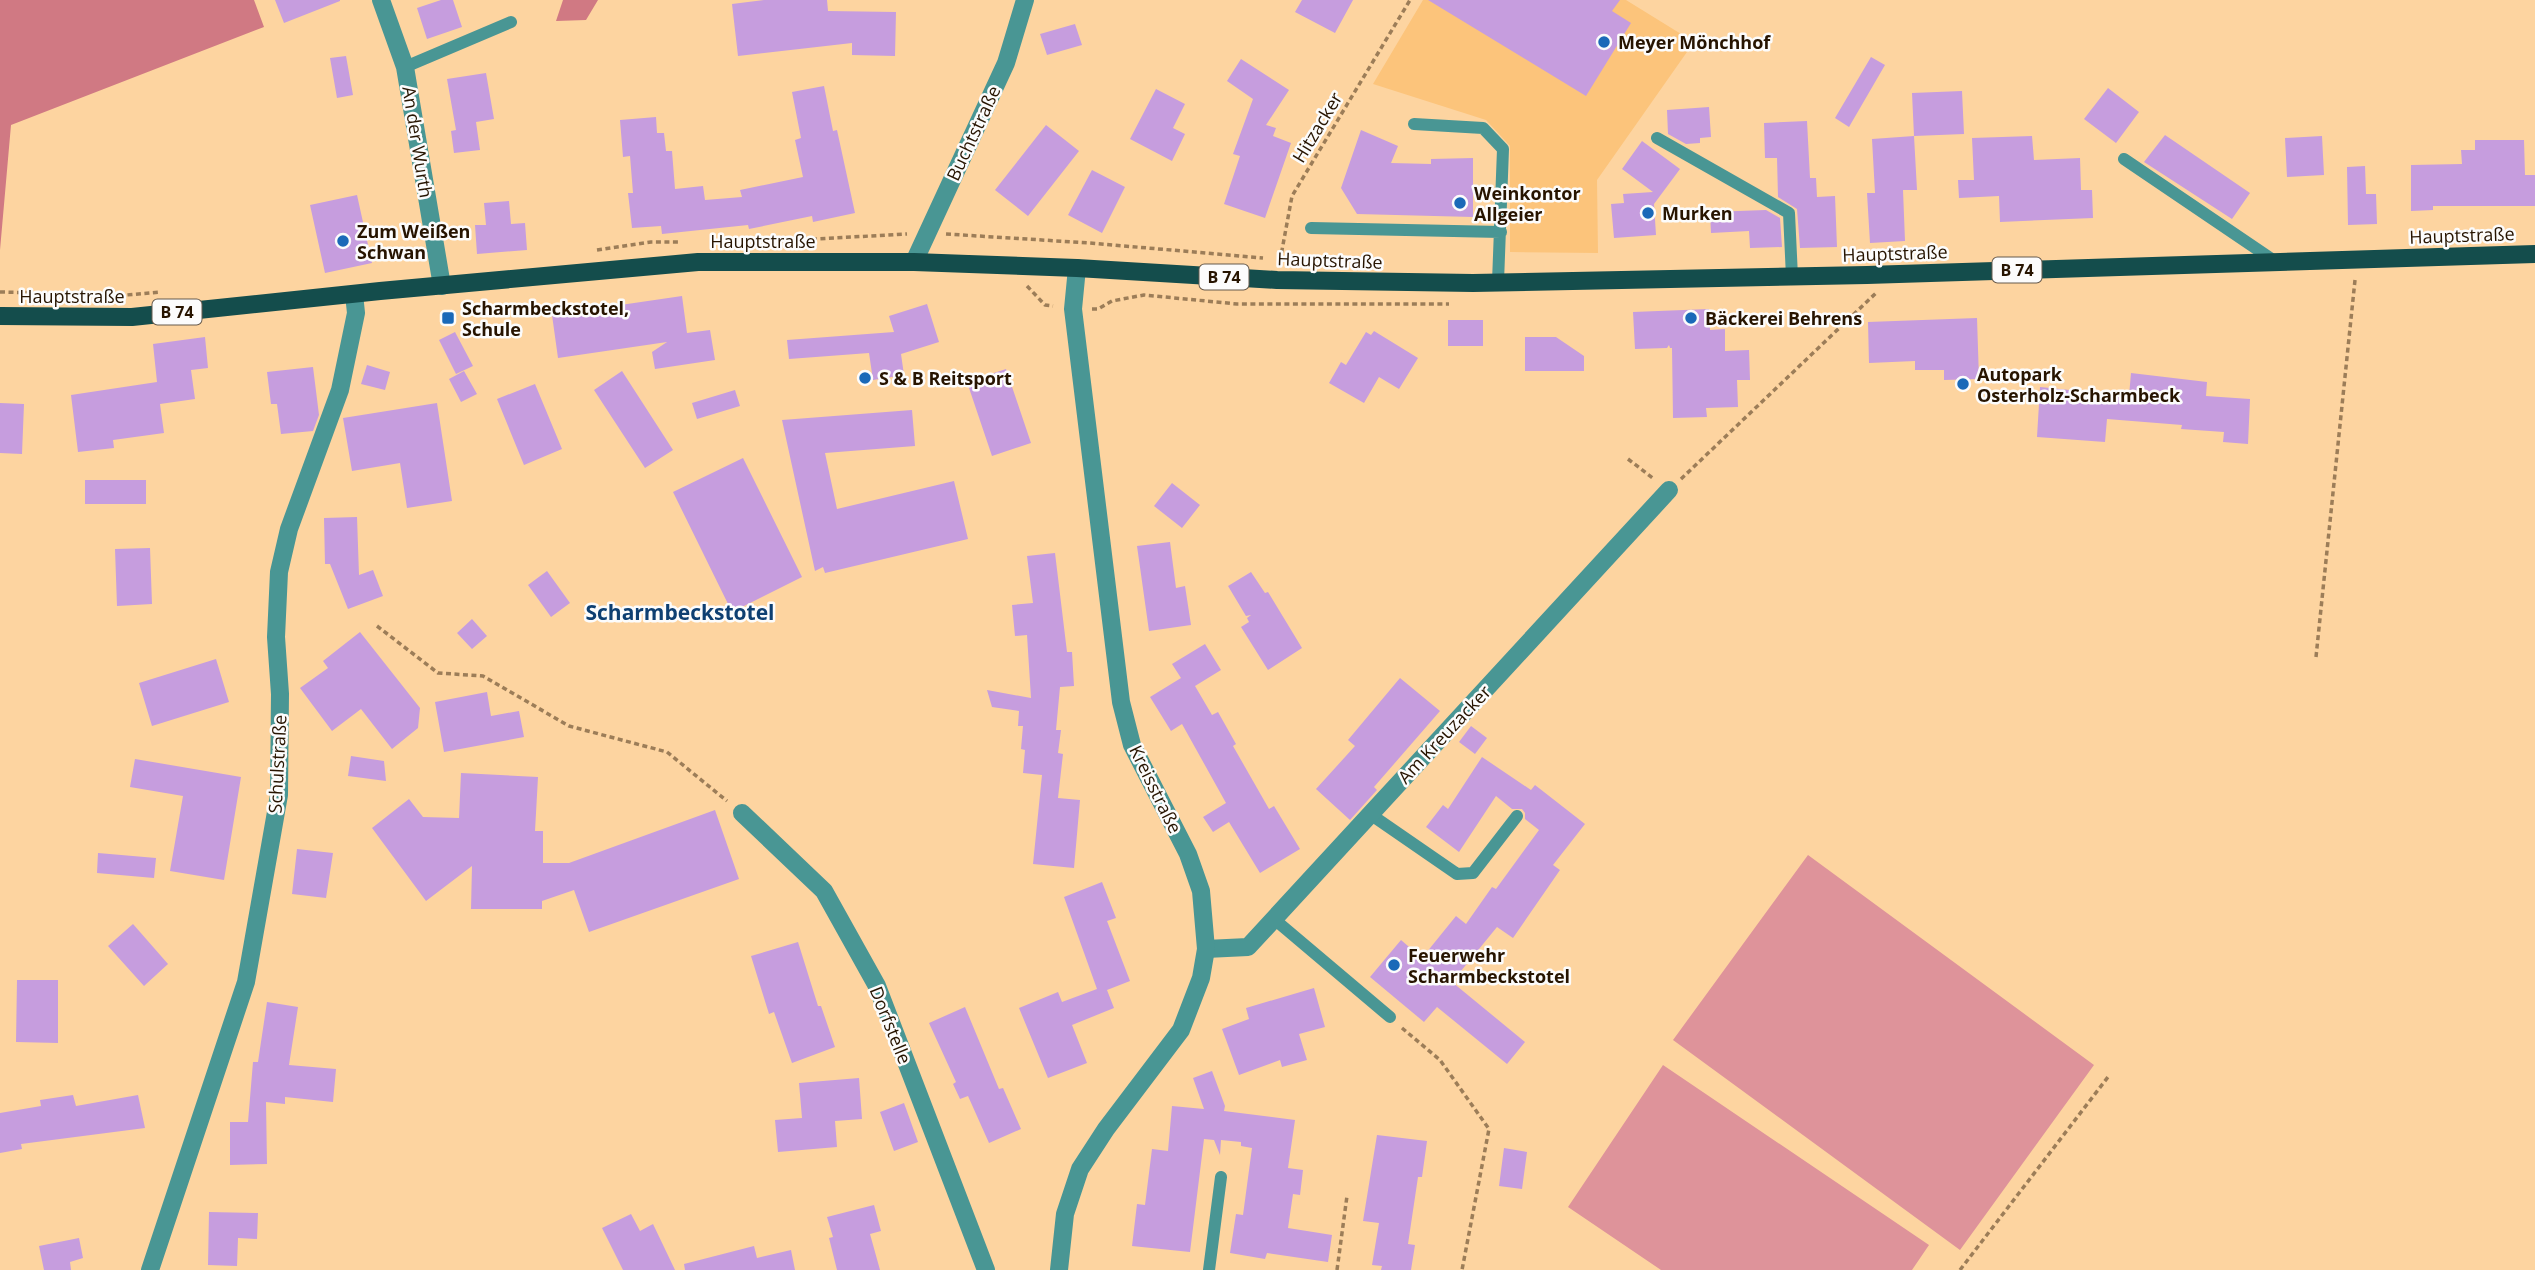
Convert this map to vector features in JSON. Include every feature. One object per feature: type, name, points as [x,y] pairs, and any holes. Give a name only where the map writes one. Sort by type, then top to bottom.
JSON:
[{"type":"main road","name":"Hauptstraße","points":[[0,316],[132,317],[698,262],[914,262],[1370,283],[1792,277],[2535,254]]},
{"type":"street","name":"An der Wurth","points":[[381,0],[405,68],[442,286]]},
{"type":"street","name":"Buchtstraße","points":[[914,262],[1006,63],[1025,0]]},
{"type":"street","name":"Kreisstraße","points":[[1059,1270],[1065,1214],[1080,1169],[1106,1129],[1181,1030],[1201,978],[1206,949],[1201,891],[1188,854],[1132,745],[1121,702],[1073,309],[1077,268]]},
{"type":"street","name":"Schulstraße","points":[[150,1270],[246,982],[279,795],[280,694],[276,637],[279,572],[289,529],[340,390],[356,313],[354,294]]},
{"type":"street","name":"Am Kreuzacker","points":[[1206,949],[1248,947],[1669,490]]},
{"type":"street","name":"Dorfstelle","points":[[741,813],[824,891],[877,986],[986,1270]]},
{"type":"lane","points":[[405,68],[511,22]]},
{"type":"lane","points":[[1414,124],[1483,128],[1503,149],[1498,282]]},
{"type":"lane","points":[[1657,138],[1789,213],[1792,277]]},
{"type":"lane","points":[[2124,159],[2276,262]]},
{"type":"lane","points":[[1311,228],[1501,232]]},
{"type":"lane","points":[[1370,814],[1457,874],[1464,875],[1474,873],[1517,816]]},
{"type":"lane","points":[[1274,919],[1390,1017]]},
{"type":"lane","points":[[1209,1270],[1222,1177]]},
{"type":"path","name":"Hitzacker","points":[[1277,280],[1292,196],[1410,0]]},
{"type":"path","points":[[927,233],[1028,239]]},
{"type":"path","points":[[2316,657],[2355,259]]},
{"type":"path","points":[[1628,459],[1669,490],[1895,274]]},
{"type":"path","points":[[1025,283],[1045,305],[1073,309]]},
{"type":"path","points":[[377,626],[438,673],[483,676],[569,726],[667,752],[741,813]]},
{"type":"path","points":[[1390,1017],[1440,1060],[1489,1129],[1462,1270]]},
{"type":"path","points":[[1960,1270],[2108,1077]]},
{"type":"path","points":[[1337,1270],[1347,1196]]},
{"type":"shaded area","points":[[0,0],[254,0],[264,27],[11,125],[0,250]]},
{"type":"shaded area","points":[[563,0],[598,0],[586,20],[556,21]]},
{"type":"shaded area","points":[[1423,0],[1626,0],[1694,42],[1597,180],[1598,253],[1510,252],[1510,146],[1486,120],[1373,84]]},
{"type":"shaded area","points":[[1808,855],[2094,1065],[1960,1250],[1673,1040]]},
{"type":"shaded area","points":[[1663,1065],[1929,1245],[1912,1270],[1661,1270],[1568,1207]]},
{"type":"building","points":[[275,0],[340,0],[340,1],[284,23]]},
{"type":"building","points":[[441,0],[453,0],[462,27],[427,39],[417,8]]},
{"type":"building","points":[[764,0],[827,0],[828,11],[896,12],[895,56],[852,55],[852,43],[738,56],[732,4]]},
{"type":"building","points":[[1302,0],[1353,0],[1335,33],[1295,12]]},
{"type":"building","points":[[1428,0],[1620,0],[1612,11],[1631,23],[1586,96]]},
{"type":"building","points":[[1075,24],[1082,45],[1047,55],[1040,34]]},
{"type":"building","points":[[346,56],[353,95],[337,98],[330,58]]},
{"type":"building","points":[[1871,57],[1885,65],[1849,127],[1835,118]]},
{"type":"building","points":[[1241,59],[1289,90],[1266,125],[1276,128],[1273,136],[1291,143],[1265,218],[1224,204],[1240,156],[1233,154],[1253,99],[1227,81]]},
{"type":"building","points":[[486,73],[494,119],[476,122],[480,150],[454,153],[451,131],[456,130],[447,79]]},
{"type":"building","points":[[824,86],[833,131],[837,130],[855,213],[813,222],[812,216],[749,229],[748,225],[662,234],[661,226],[632,228],[628,193],[633,193],[630,156],[623,157],[620,120],[656,117],[657,133],[664,133],[666,151],[672,151],[675,189],[703,186],[705,200],[742,197],[740,190],[803,177],[795,140],[801,138],[792,92]]},
{"type":"building","points":[[2108,88],[2139,112],[2116,143],[2084,119]]},
{"type":"building","points":[[1156,89],[1185,104],[1173,128],[1185,134],[1172,161],[1130,139]]},
{"type":"building","points":[[1962,91],[1964,134],[1914,136],[1912,93]]},
{"type":"building","points":[[1709,107],[1711,137],[1700,138],[1700,143],[1686,144],[1668,134],[1667,110]]},
{"type":"building","points":[[1807,121],[1810,178],[1816,178],[1817,197],[1835,196],[1837,247],[1800,248],[1797,209],[1778,197],[1777,158],[1765,158],[1764,123]]},
{"type":"building","points":[[1046,125],[1079,151],[1028,216],[995,190]]},
{"type":"building","points":[[1361,130],[1398,146],[1391,163],[1431,164],[1431,159],[1473,158],[1473,217],[1357,214],[1341,188]]},
{"type":"building","points":[[2165,135],[2250,193],[2232,219],[2144,162]]},
{"type":"building","points":[[1914,136],[1917,190],[1903,190],[1905,241],[1870,243],[1867,193],[1875,193],[1872,139]]},
{"type":"building","points":[[2032,136],[2034,160],[2080,158],[2081,190],[2092,190],[2093,218],[2000,222],[1999,196],[1959,198],[1958,180],[1974,180],[1972,138]]},
{"type":"building","points":[[2322,136],[2324,175],[2287,177],[2285,138]]},
{"type":"building","points":[[2475,140],[2524,140],[2525,175],[2535,175],[2535,206],[2433,206],[2433,210],[2411,211],[2411,165],[2462,164],[2461,150],[2475,150]]},
{"type":"building","points":[[1642,141],[1680,169],[1654,204],[1656,235],[1614,238],[1611,204],[1624,203],[1623,194],[1653,192],[1622,169]]},
{"type":"building","points":[[2365,166],[2366,194],[2376,194],[2377,224],[2348,225],[2347,167]]},
{"type":"building","points":[[1092,170],[1125,187],[1102,233],[1068,215]]},
{"type":"building","points":[[357,195],[372,263],[325,273],[310,205]]},
{"type":"building","points":[[509,201],[511,224],[525,223],[527,250],[477,254],[475,225],[486,225],[484,203]]},
{"type":"building","points":[[1766,210],[1780,218],[1782,247],[1750,248],[1749,231],[1711,233],[1710,212]]},
{"type":"building","points":[[682,296],[687,333],[710,330],[715,360],[655,369],[652,352],[667,342],[558,358],[552,315]]},
{"type":"building","points":[[927,304],[939,342],[901,354],[904,375],[873,380],[869,353],[789,359],[787,340],[894,332],[889,316]]},
{"type":"building","points":[[1709,309],[1710,330],[1725,329],[1725,351],[1749,350],[1750,380],[1737,380],[1738,407],[1706,408],[1707,417],[1673,418],[1672,348],[1669,345],[1667,348],[1635,349],[1633,312]]},
{"type":"building","points":[[1977,318],[1979,379],[1944,380],[1944,370],[1915,370],[1915,361],[1869,363],[1868,322]]},
{"type":"building","points":[[1448,320],[1483,320],[1483,346],[1448,346]]},
{"type":"building","points":[[1374,331],[1418,358],[1399,389],[1379,377],[1364,403],[1329,383],[1341,362],[1346,365],[1366,332],[1371,335]]},
{"type":"building","points":[[455,332],[473,366],[456,374],[439,340]]},
{"type":"building","points":[[205,337],[208,368],[191,370],[195,399],[160,404],[164,433],[113,440],[114,448],[78,452],[71,395],[157,382],[153,344]]},
{"type":"building","points":[[1525,337],[1556,337],[1584,356],[1584,371],[1525,371]]},
{"type":"building","points":[[367,365],[390,372],[385,390],[361,384]]},
{"type":"building","points":[[313,367],[319,415],[313,431],[281,434],[277,404],[271,404],[267,372]]},
{"type":"building","points":[[1006,369],[1031,443],[992,456],[967,382]]},
{"type":"building","points":[[464,371],[477,394],[461,402],[449,379]]},
{"type":"building","points":[[622,371],[673,450],[645,468],[594,390]]},
{"type":"building","points":[[2131,373],[2207,382],[2206,396],[2250,399],[2248,444],[2223,442],[2224,432],[2181,429],[2182,425],[2107,419],[2105,442],[2037,437],[2040,387],[2129,396]]},
{"type":"building","points":[[535,384],[562,449],[524,465],[497,399]]},
{"type":"building","points":[[735,390],[740,406],[697,419],[692,403]]},
{"type":"building","points":[[0,403],[24,404],[22,454],[0,453]]},
{"type":"building","points":[[437,403],[452,501],[407,508],[400,463],[352,471],[343,418]]},
{"type":"building","points":[[912,410],[915,446],[825,453],[837,509],[954,481],[968,539],[825,573],[823,567],[815,571],[782,420]]},
{"type":"building","points":[[743,458],[802,577],[732,612],[673,492]]},
{"type":"building","points":[[85,480],[146,480],[146,504],[85,504]]},
{"type":"building","points":[[1172,483],[1200,505],[1182,528],[1154,506]]},
{"type":"building","points":[[357,517],[359,575],[373,570],[383,596],[348,609],[330,564],[325,564],[324,518]]},
{"type":"building","points":[[1170,542],[1176,588],[1185,586],[1191,625],[1149,631],[1137,546]]},
{"type":"building","points":[[150,548],[152,604],[117,606],[115,549]]},
{"type":"building","points":[[1055,553],[1067,652],[1072,652],[1074,686],[1060,687],[1056,730],[1061,730],[1058,753],[1063,754],[1058,798],[1080,800],[1074,868],[1033,864],[1042,775],[1023,773],[1025,750],[1021,749],[1023,726],[1018,726],[1019,711],[992,707],[987,690],[1031,698],[1027,635],[1015,636],[1012,605],[1033,603],[1027,556]]},
{"type":"building","points":[[547,571],[570,603],[551,617],[528,585]]},
{"type":"building","points":[[1251,572],[1265,593],[1268,592],[1302,648],[1268,670],[1241,627],[1249,622],[1247,618],[1251,615],[1246,616],[1228,586]]},
{"type":"building","points":[[472,619],[487,636],[472,649],[457,633]]},
{"type":"building","points":[[360,632],[420,708],[418,728],[392,749],[361,709],[332,731],[300,688],[328,668],[323,661]]},
{"type":"building","points":[[1205,644],[1221,670],[1195,686],[1212,715],[1218,712],[1236,744],[1233,746],[1269,809],[1274,806],[1300,849],[1260,873],[1229,822],[1213,832],[1203,817],[1226,803],[1182,724],[1171,731],[1150,697],[1181,678],[1172,664]]},
{"type":"building","points":[[216,659],[229,702],[152,726],[139,683]]},
{"type":"building","points":[[1400,678],[1440,711],[1374,787],[1377,790],[1350,820],[1316,789],[1355,746],[1348,740]]},
{"type":"building","points":[[487,692],[491,716],[519,711],[524,737],[444,752],[435,702]]},
{"type":"building","points":[[1471,726],[1487,738],[1475,754],[1459,742]]},
{"type":"building","points":[[351,756],[384,761],[386,781],[348,776]]},
{"type":"building","points":[[1482,757],[1531,790],[1535,785],[1585,824],[1553,865],[1560,870],[1513,938],[1497,927],[1452,982],[1525,1042],[1507,1064],[1437,1007],[1424,1022],[1370,977],[1401,940],[1422,958],[1456,916],[1466,924],[1492,887],[1496,889],[1539,830],[1525,819],[1522,809],[1512,809],[1496,796],[1459,852],[1426,827],[1443,805],[1448,809]]},
{"type":"building","points":[[135,759],[241,777],[224,880],[170,871],[183,796],[130,787]]},
{"type":"building","points":[[461,773],[538,777],[535,831],[543,831],[543,863],[569,863],[715,810],[739,879],[589,932],[574,890],[542,901],[542,909],[471,909],[472,866],[426,901],[372,828],[409,799],[423,817],[459,818]]},
{"type":"building","points":[[297,849],[333,853],[326,898],[292,894]]},
{"type":"building","points":[[98,853],[156,858],[154,878],[97,873]]},
{"type":"building","points":[[1102,882],[1116,918],[1107,921],[1130,981],[1107,990],[1114,1008],[1072,1025],[1087,1063],[1048,1078],[1019,1008],[1058,992],[1062,1002],[1097,989],[1064,897]]},
{"type":"building","points":[[133,924],[168,964],[144,986],[108,946]]},
{"type":"building","points":[[798,942],[818,1006],[821,1006],[835,1047],[792,1063],[774,1012],[769,1014],[751,956]]},
{"type":"building","points":[[17,980],[58,980],[58,1043],[16,1042]]},
{"type":"building","points":[[1314,988],[1325,1027],[1299,1034],[1307,1060],[1282,1067],[1280,1060],[1239,1075],[1222,1029],[1249,1019],[1246,1008]]},
{"type":"building","points":[[267,1002],[298,1007],[289,1065],[336,1069],[333,1102],[285,1097],[285,1104],[266,1102],[267,1164],[230,1165],[230,1122],[248,1122],[253,1062],[258,1062]]},
{"type":"building","points":[[965,1007],[999,1089],[1003,1088],[1021,1129],[989,1143],[968,1096],[960,1099],[953,1084],[956,1082],[929,1023]]},
{"type":"building","points":[[1212,1071],[1225,1106],[1224,1111],[1295,1120],[1288,1168],[1303,1170],[1300,1195],[1293,1194],[1288,1228],[1332,1235],[1328,1262],[1267,1253],[1265,1259],[1230,1253],[1236,1214],[1243,1215],[1252,1148],[1241,1146],[1241,1142],[1221,1140],[1220,1155],[1214,1140],[1204,1139],[1190,1252],[1132,1246],[1137,1204],[1145,1205],[1152,1149],[1168,1151],[1172,1106],[1204,1109],[1193,1078]]},
{"type":"building","points":[[859,1078],[862,1119],[835,1121],[837,1147],[778,1152],[775,1120],[802,1118],[799,1083]]},
{"type":"building","points":[[73,1095],[76,1106],[138,1095],[145,1128],[21,1144],[22,1149],[0,1153],[0,1113],[41,1106],[40,1100]]},
{"type":"building","points":[[904,1103],[918,1142],[894,1151],[880,1112]]},
{"type":"building","points":[[1377,1135],[1427,1141],[1422,1177],[1418,1177],[1408,1244],[1415,1245],[1411,1270],[1381,1270],[1382,1266],[1372,1265],[1379,1223],[1363,1221]]},
{"type":"building","points":[[1504,1148],[1527,1152],[1522,1189],[1499,1186]]},
{"type":"building","points":[[874,1205],[881,1231],[870,1234],[880,1270],[837,1270],[829,1238],[833,1237],[827,1217]]},
{"type":"building","points":[[209,1212],[258,1213],[257,1239],[238,1238],[237,1266],[208,1265]]},
{"type":"building","points":[[631,1214],[640,1231],[653,1224],[675,1270],[623,1270],[602,1228]]},
{"type":"building","points":[[79,1238],[83,1258],[70,1262],[71,1270],[44,1270],[39,1246]]},
{"type":"building","points":[[754,1246],[757,1258],[791,1250],[795,1270],[685,1270],[684,1264]]},
{"type":"place","name":"Meyer Mönchhof","points":[[1604,42]]},
{"type":"place","name":"Weinkontor Allgeier","points":[[1460,203]]},
{"type":"place","name":"Murken","points":[[1648,213]]},
{"type":"place","name":"Zum Weißen Schwan","points":[[343,241]]},
{"type":"place","name":"Scharmbeckstotel, Schule","points":[[448,318]]},
{"type":"place","name":"Bäckerei Behrens","points":[[1691,318]]},
{"type":"place","name":"S & B Reitsport","points":[[865,378]]},
{"type":"place","name":"Autopark Osterholz-Scharmbeck","points":[[1963,384]]},
{"type":"place","name":"Feuerwehr Scharmbeckstotel","points":[[1394,965]]},
{"type":"district","name":"Scharmbeckstotel","points":[[680,612]]}]
